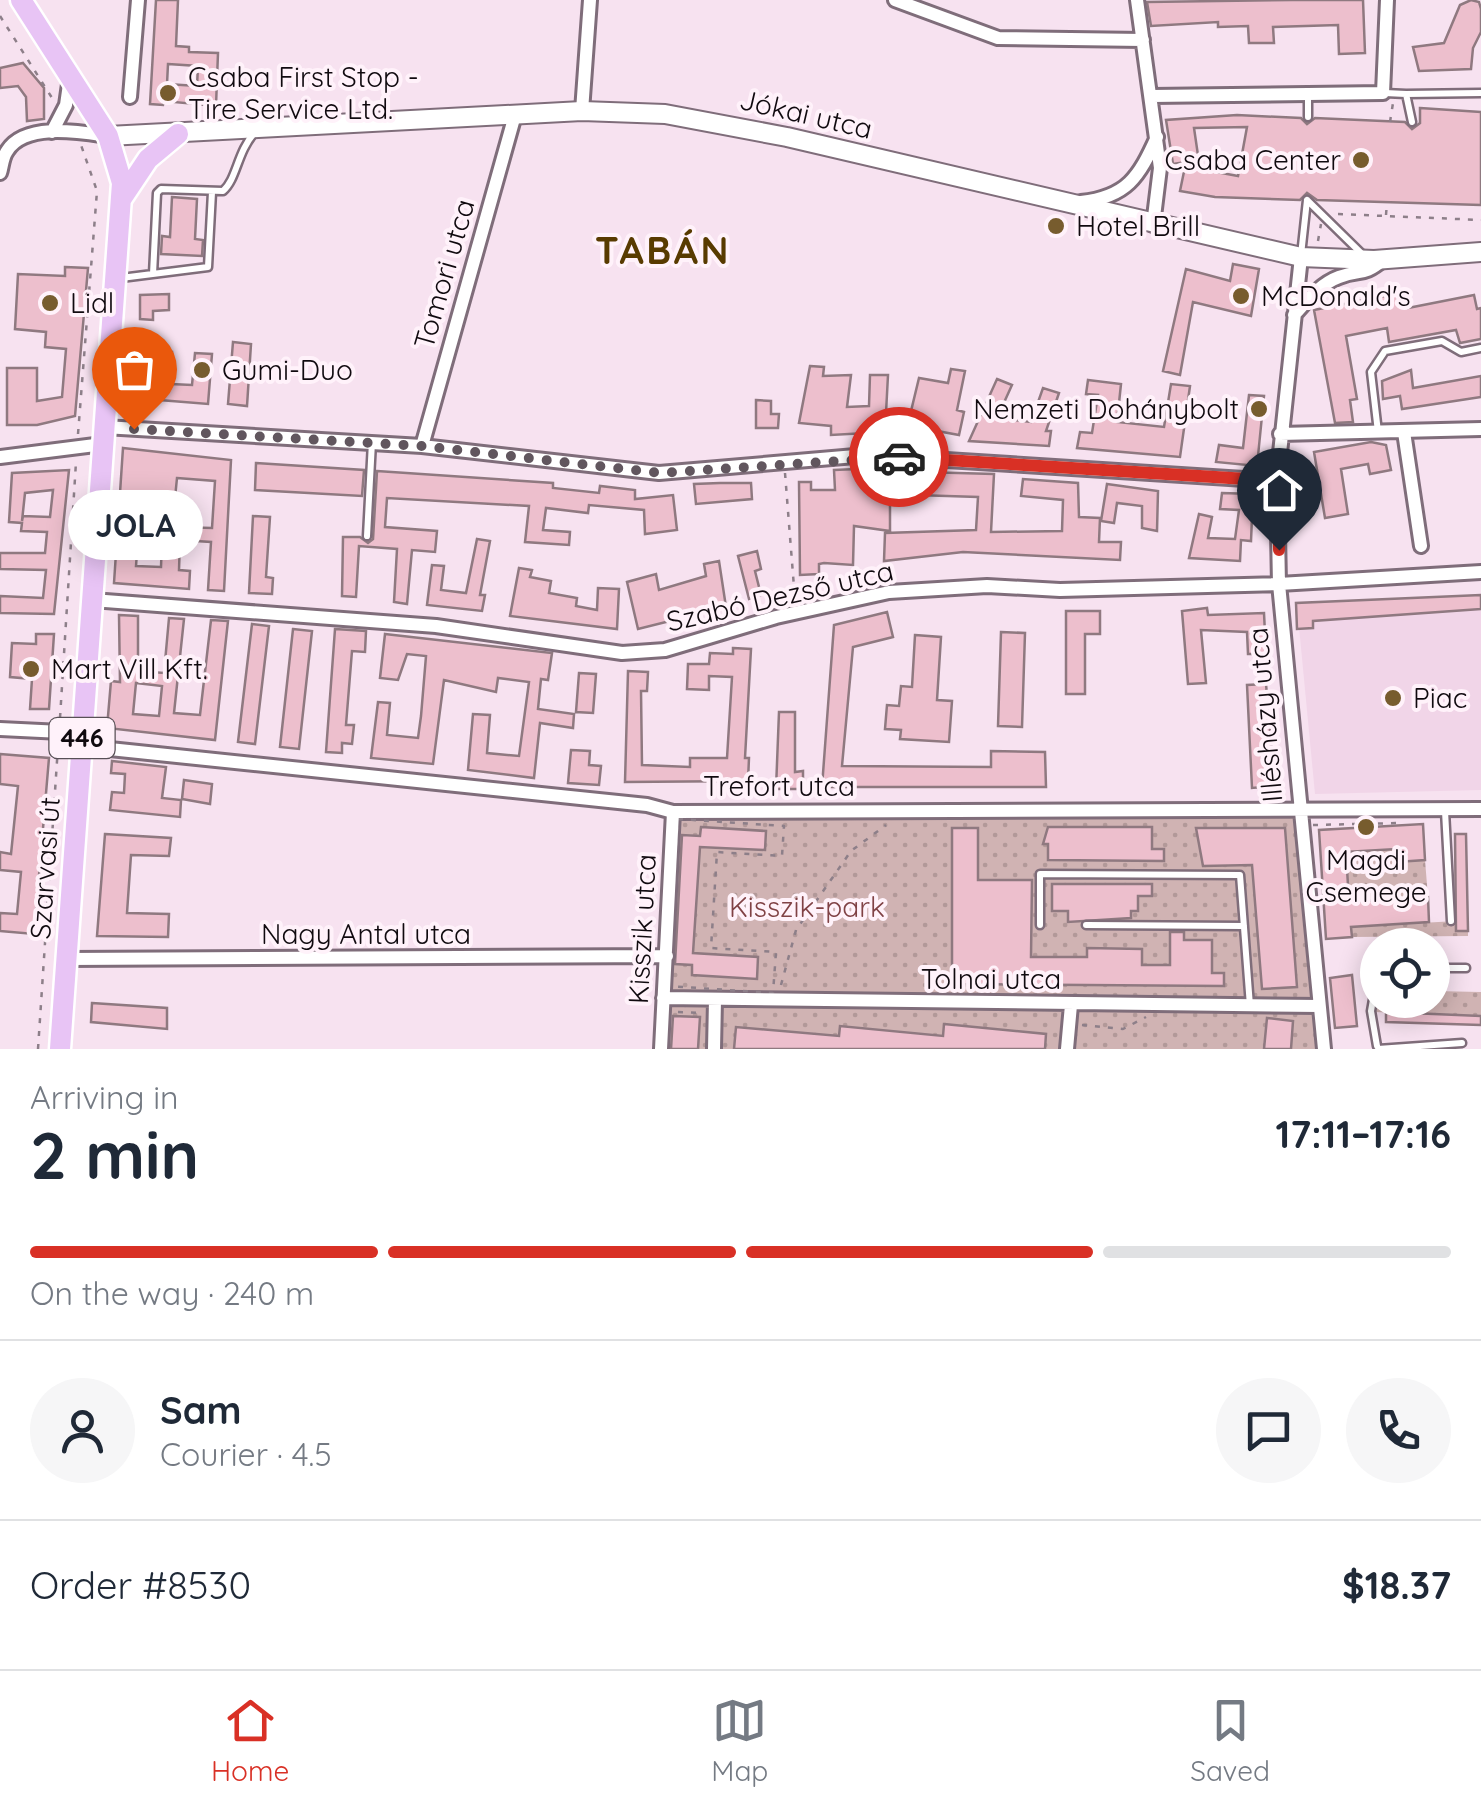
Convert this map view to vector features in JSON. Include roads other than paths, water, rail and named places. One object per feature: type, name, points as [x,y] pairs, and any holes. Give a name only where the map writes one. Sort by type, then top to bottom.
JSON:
[{"type":"main road","name":"Szarvasi út","points":[[21,0],[108,136],[119,170],[121,200],[60,1049]]},
{"type":"main road","name":"Jókai utca","points":[[108,136],[582,111],[719,122],[1152,225],[1308,257],[1376,259],[1481,252]]},
{"type":"main road","points":[[121,200],[148,159],[178,134]]},
{"type":"street","points":[[130,98],[138,0]]},
{"type":"street","points":[[582,111],[590,0]]},
{"type":"street","points":[[895,0],[998,38],[1143,40]]},
{"type":"street","points":[[1137,0],[1158,135],[1160,168],[1152,225]]},
{"type":"street","points":[[1152,96],[1383,93],[1387,0]]},
{"type":"street","points":[[52,132],[61,118],[70,77]]},
{"type":"street","name":"Tomori utca","points":[[422,446],[515,115]]},
{"type":"street","points":[[0,173],[5,153],[13,143],[52,132],[108,136]]},
{"type":"street","points":[[1064,204],[1105,200],[1124,192],[1139,178],[1158,135]]},
{"type":"street","name":"Illésházy utca","points":[[1308,257],[1294,315],[1287,434],[1278,481],[1279,584],[1324,1049]]},
{"type":"street","points":[[1294,315],[1320,288],[1341,275],[1365,274],[1376,259]]},
{"type":"street","points":[[1287,434],[1481,428]]},
{"type":"street","points":[[1404,432],[1421,546]]},
{"type":"street","points":[[0,457],[77,447],[104,436],[372,442],[660,473],[784,462],[922,457],[1278,481]]},
{"type":"street","name":"Szabó Dezső utca","points":[[92,600],[436,626],[622,652],[665,650],[796,612],[888,592],[988,586],[1060,590],[1279,584],[1481,572]]},
{"type":"street","name":"Trefort utca","points":[[0,729],[59,732],[82,740],[647,805],[672,812],[1299,818],[1481,809]]},
{"type":"street","name":"Kisszik utca","points":[[661,1049],[672,812]]},
{"type":"street","name":"Nagy Antal utca","points":[[66,960],[666,956]]},
{"type":"street","points":[[714,1049],[715,1000]]},
{"type":"street","name":"Tolnai utca","points":[[666,1005],[715,1000],[1319,1006]]},
{"type":"street","points":[[1067,1049],[1071,1005]]},
{"type":"lane","points":[[1383,93],[1481,93]]},
{"type":"lane","points":[[1406,94],[1412,122]]},
{"type":"lane","points":[[1308,95],[1308,118]]},
{"type":"lane","points":[[153,274],[157,193],[161,189],[223,192],[230,185],[240,149],[258,130]]},
{"type":"lane","points":[[115,279],[208,267],[212,192]]},
{"type":"lane","points":[[1308,257],[1307,200],[1322,218],[1376,259]]},
{"type":"lane","points":[[1378,433],[1371,372],[1385,351],[1442,341],[1461,352],[1481,348]]},
{"type":"lane","points":[[368,536],[372,442]]},
{"type":"lane","points":[[1444,810],[1451,921]]},
{"type":"lane","points":[[1040,925],[1040,874],[1240,875],[1250,1006]]},
{"type":"lane","points":[[1086,925],[1244,926]]},
{"type":"lane","points":[[1450,968],[1466,968]]},
{"type":"lane","points":[[1372,1018],[1378,1048],[1462,1043]]},
{"type":"place","name":"Csaba First Stop - Tire Service Ltd.","points":[[168,93]]},
{"type":"place","name":"Csaba Center","points":[[1361,160]]},
{"type":"place","name":"Hotel Brill","points":[[1056,226]]},
{"type":"place","name":"McDonald's","points":[[1241,296]]},
{"type":"place","name":"Lidl","points":[[50,303]]},
{"type":"place","name":"Gumi-Duo","points":[[202,370]]},
{"type":"place","name":"Nemzeti Dohánybolt","points":[[1259,409]]},
{"type":"place","name":"JOLA","points":[[134,429]]},
{"type":"place","name":"Mart Vill Kft.","points":[[31,669]]},
{"type":"place","name":"Piac","points":[[1393,698]]},
{"type":"place","name":"Magdi Csemege","points":[[1366,827]]},
{"type":"district","name":"TABÁN","points":[[663,251]]},
{"type":"park label","name":"Kisszik-park","points":[[807,907]]}]
